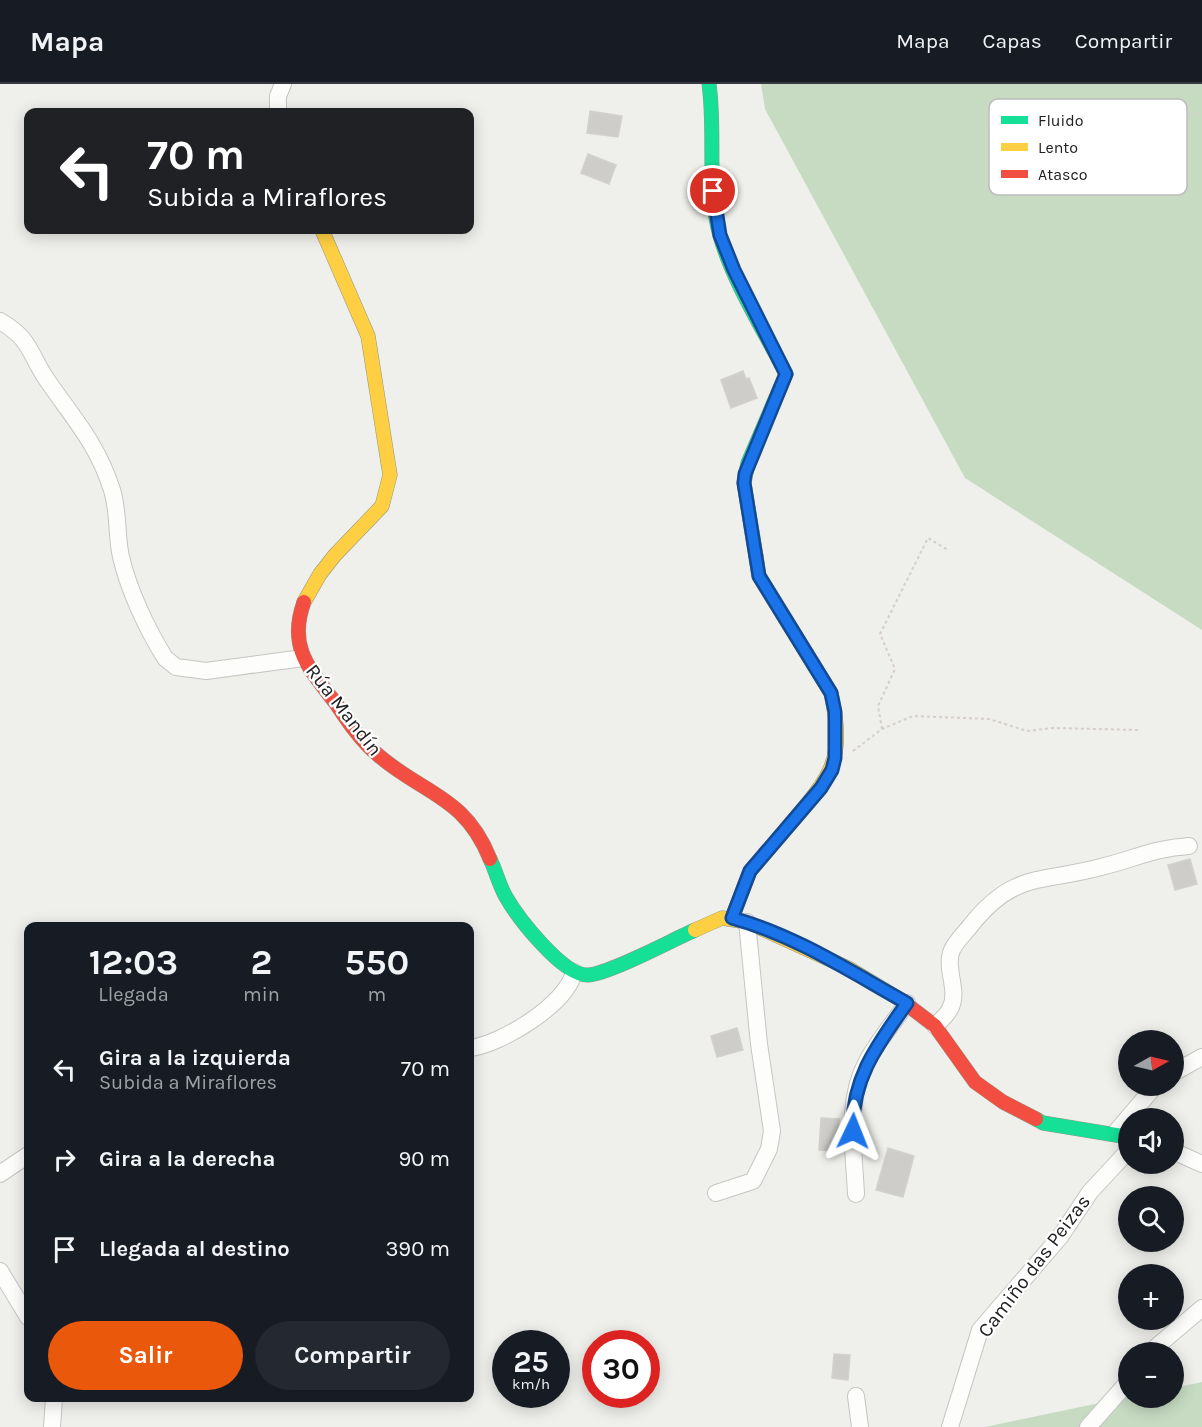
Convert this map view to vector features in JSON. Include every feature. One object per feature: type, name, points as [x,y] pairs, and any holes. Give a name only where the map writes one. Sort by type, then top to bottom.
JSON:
[{"type":"street","points":[[278,108],[278,96],[283,84]]},
{"type":"street","points":[[709,84],[712,105],[710,159],[720,235],[734,270],[786,374],[745,474],[744,483],[756,566],[764,587],[831,693],[835,712],[835,758],[832,770],[821,788],[750,871],[740,920],[772,1131],[769,1149],[753,1181],[716,1193]]},
{"type":"street","name":"Rúa Mandín","points":[[324,234],[368,336],[390,475],[386,497],[381,506],[320,570],[308,592],[299,626],[299,647],[303,658],[371,748],[400,771],[440,792],[471,822],[514,910],[529,929],[574,972]]},
{"type":"street","points":[[0,321],[25,338],[43,374],[77,419],[103,465],[117,510],[125,572],[165,658],[176,667],[192,671],[303,658]]},
{"type":"street","points":[[935,1026],[951,1008],[954,994],[949,961],[953,948],[983,910],[1007,890],[1024,882],[1088,871],[1147,851],[1189,846]]},
{"type":"street","points":[[474,1047],[499,1038],[542,1012],[571,984],[574,972],[586,975],[597,974],[722,918],[740,920],[848,968],[907,1003],[935,1026],[975,1082],[1003,1102],[1043,1124],[1118,1134]]},
{"type":"street","points":[[856,1194],[852,1110],[858,1082],[867,1061],[907,1003]]},
{"type":"street","points":[[1184,1067],[1202,1056]]},
{"type":"street","points":[[1184,1156],[1202,1164]]},
{"type":"street","points":[[0,1174],[24,1158]]},
{"type":"street","name":"Camiño das Peizas","points":[[950,1427],[980,1330],[1060,1237],[1090,1192],[1118,1162]]},
{"type":"street","points":[[0,1271],[24,1310]]},
{"type":"street","points":[[1162,1342],[1202,1308]]},
{"type":"street","points":[[1088,1427],[1118,1393]]},
{"type":"street","points":[[856,1396],[860,1427]]},
{"type":"street","points":[[52,1427],[54,1402]]},
{"type":"path","points":[[1187,113],[1202,114]]},
{"type":"path","points":[[882,729],[878,706],[896,669],[880,634],[928,538],[948,550]]},
{"type":"path","points":[[835,758],[846,757],[882,729],[913,716],[989,719],[1027,731],[1053,728],[1139,730]]},
{"type":"green space","points":[[761,84],[1202,84],[1202,630],[965,478],[765,109]]},
{"type":"green space","points":[[1202,1382],[1202,1427],[985,1427],[1118,1399],[1118,1408],[1184,1408],[1184,1386]]},
{"type":"building","points":[[590,111],[622,116],[618,137],[587,133]]},
{"type":"building","points":[[588,154],[616,165],[609,184],[581,173]]},
{"type":"building","points":[[743,371],[746,379],[749,378],[757,398],[731,408],[721,380]]},
{"type":"building","points":[[1190,859],[1197,884],[1175,890],[1168,865]]},
{"type":"building","points":[[737,1028],[743,1050],[717,1057],[711,1036]]},
{"type":"building","points":[[821,1118],[839,1119],[838,1151],[819,1150]]},
{"type":"building","points":[[888,1148],[914,1156],[903,1197],[876,1190]]},
{"type":"building","points":[[834,1354],[850,1355],[848,1380],[832,1378]]},
{"type":"traffic: fast","points":[[709,84],[713,198],[720,236],[741,289],[786,374],[748,463],[744,483],[756,556]]},
{"type":"traffic: fast","points":[[490,859],[504,892],[520,918],[554,956],[578,973],[588,975],[610,969],[695,930]]},
{"type":"traffic: fast","points":[[1036,1119],[1043,1123],[1118,1135]]},
{"type":"traffic: slow","points":[[304,602],[320,574],[335,555],[382,506],[390,475],[368,336],[324,234]]},
{"type":"traffic: slow","points":[[756,556],[759,576],[831,693],[835,716],[837,734],[832,764],[817,791],[791,823]]},
{"type":"traffic: slow","points":[[695,930],[722,918],[747,922],[848,968],[901,1000]]},
{"type":"traffic: jam","points":[[304,602],[299,618],[300,646],[304,658],[318,681],[372,750],[395,768],[442,798],[468,822],[480,838],[490,859]]},
{"type":"traffic: jam","points":[[732,918],[750,871],[791,823]]},
{"type":"traffic: jam","points":[[901,1000],[935,1026],[975,1082],[1003,1102],[1036,1119]]},
{"type":"route","points":[[713,191],[720,235],[734,270],[785,367],[786,374],[745,474],[744,483],[756,566],[764,587],[825,681],[831,693],[835,712],[835,758],[832,770],[821,788],[750,871],[732,918],[747,922],[848,968],[907,1003],[867,1061],[858,1082],[852,1110],[853,1131]]}]
